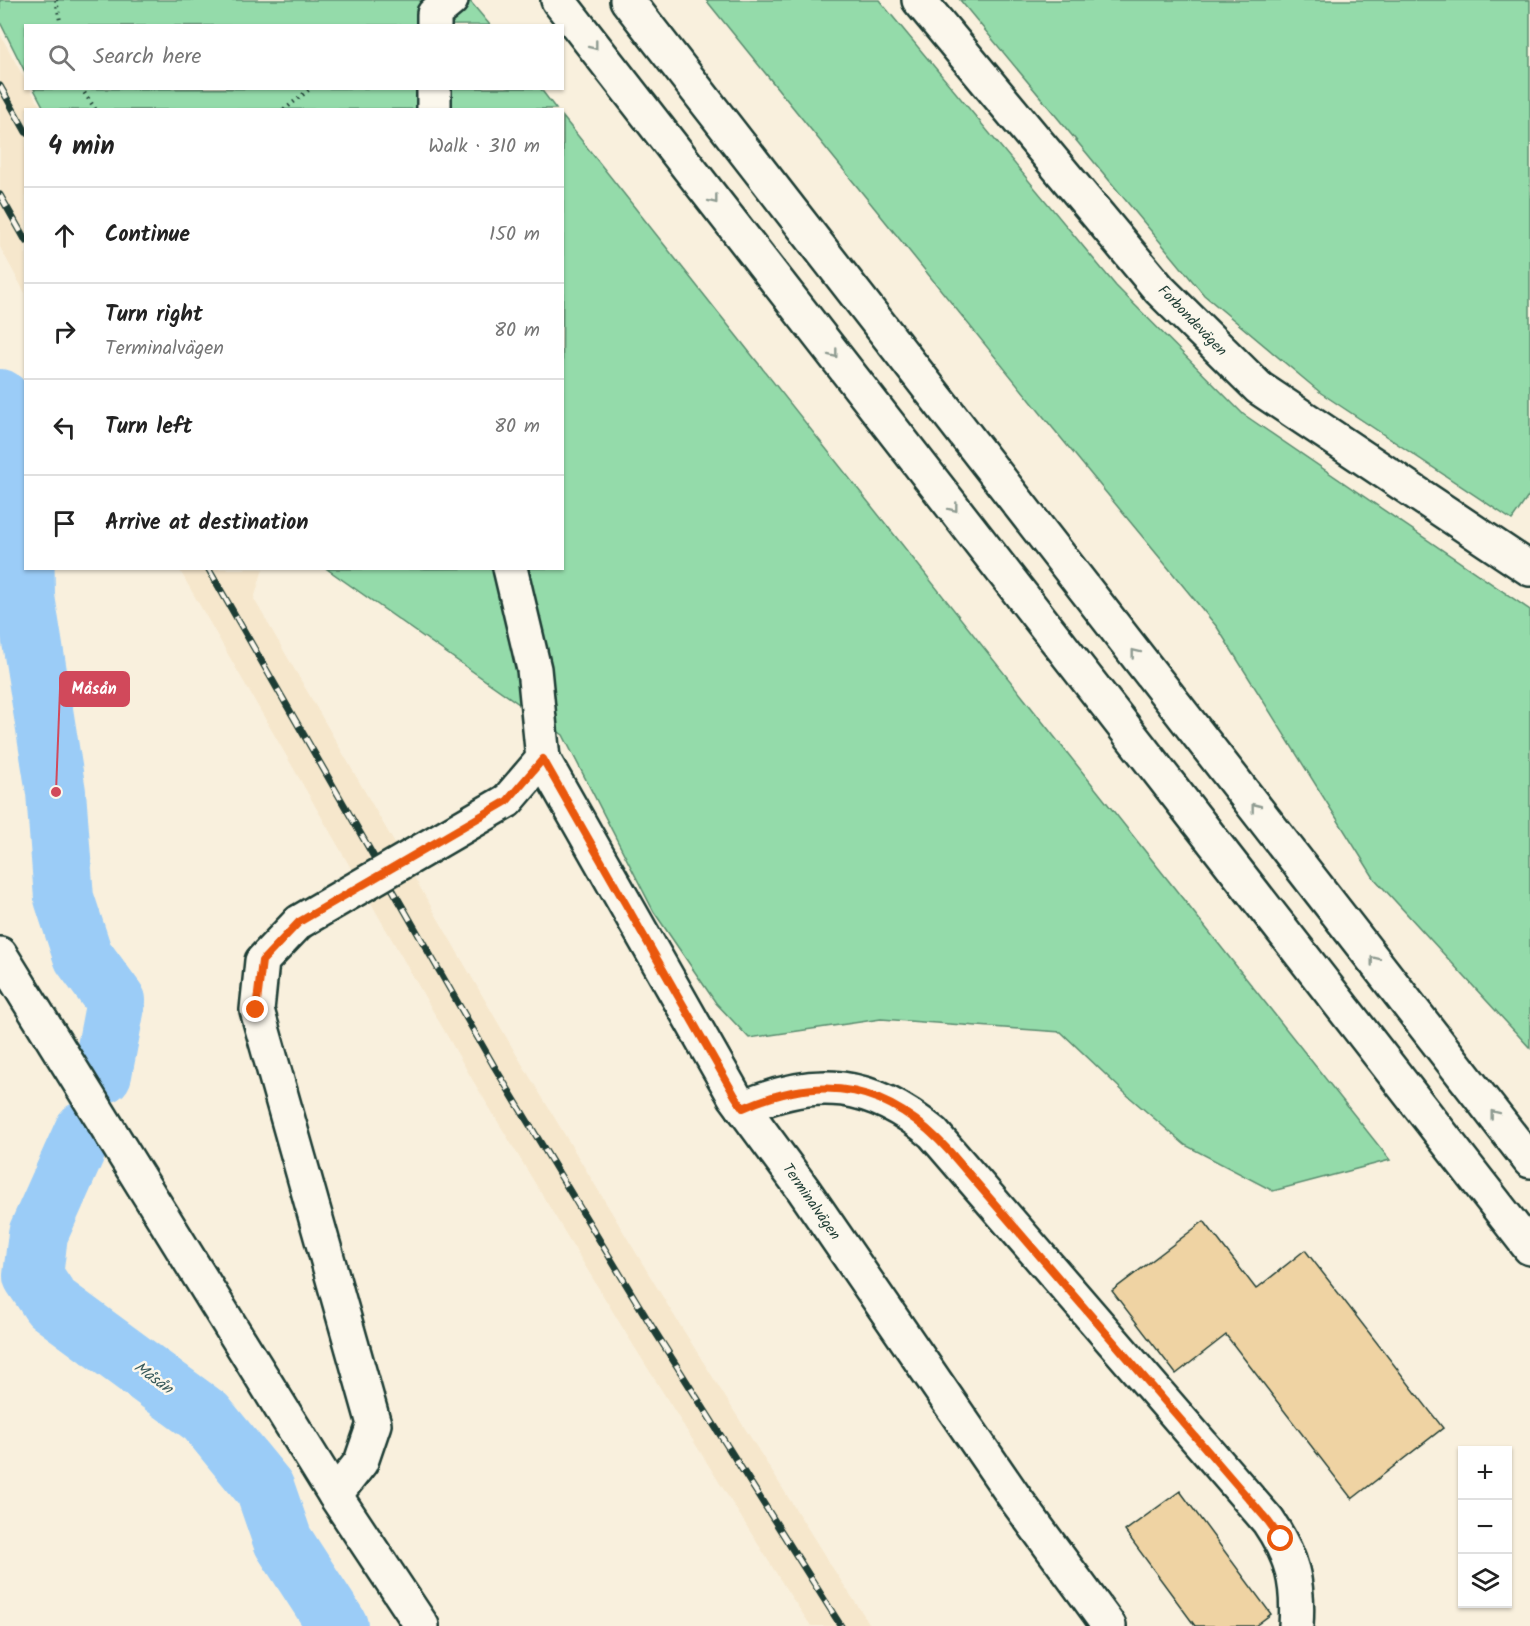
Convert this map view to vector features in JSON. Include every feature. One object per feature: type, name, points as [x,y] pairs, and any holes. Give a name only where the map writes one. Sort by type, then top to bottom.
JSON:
[{"type":"main road","points":[[434,24],[434,14],[451,0]]},
{"type":"main road","points":[[558,0],[1530,1248]]},
{"type":"main road","points":[[627,0],[1530,1161]]},
{"type":"main road","name":"Forbondevägen","points":[[919,0],[1160,290],[1259,388],[1530,569]]},
{"type":"main road","points":[[434,90],[434,108]]},
{"type":"main road","points":[[335,1495],[361,1462],[374,1424],[256,1010],[262,961],[299,922],[507,801],[543,759],[534,669],[510,570]]},
{"type":"main road","name":"Terminalvägen","points":[[543,759],[735,1096],[804,1189],[1015,1498],[1109,1626]]},
{"type":"main road","points":[[0,954],[335,1495],[422,1626]]},
{"type":"main road","points":[[743,1108],[769,1097],[795,1090],[823,1088],[847,1090],[871,1095],[894,1105],[933,1133],[1268,1521],[1281,1539],[1296,1581],[1298,1604],[1296,1626]]},
{"type":"path","points":[[56,0],[61,24]]},
{"type":"path","points":[[82,90],[95,108]]},
{"type":"path","points":[[286,108],[309,90]]},
{"type":"shaded area","points":[[0,34],[24,78],[24,90],[31,90],[41,108],[24,108],[24,291],[0,247]]},
{"type":"shaded area","points":[[180,570],[263,570],[254,599],[516,1054],[670,1309],[871,1626],[811,1626],[627,1335],[472,1079]]},
{"type":"green space","points":[[0,0],[469,0],[489,24],[24,24],[24,70],[0,22]]},
{"type":"green space","points":[[706,0],[879,0],[1116,286],[1243,414],[1530,610],[1530,1048],[1374,878],[1217,627]]},
{"type":"green space","points":[[960,0],[1530,0],[1530,494],[1512,520],[1321,393],[1204,295]]},
{"type":"green space","points":[[35,90],[542,90],[555,108],[44,108]]},
{"type":"green space","points":[[564,118],[1390,1160],[1273,1191],[1185,1145],[1126,1094],[1061,1032],[881,1019],[749,1038],[716,1003],[654,912],[563,735],[328,570],[564,570]]},
{"type":"building","points":[[1204,1221],[1256,1289],[1305,1250],[1443,1428],[1352,1499],[1226,1335],[1176,1374],[1112,1291]]},
{"type":"building","points":[[1180,1491],[1271,1614],[1255,1626],[1195,1626],[1125,1531]]},
{"type":"waterway","name":"Måsån","points":[[0,399],[24,524]]},
{"type":"waterway","name":"Måsån","points":[[25,570],[25,597],[56,792],[64,898],[83,956],[116,1001],[102,1074]]},
{"type":"waterway","name":"Måsån","points":[[84,1131],[38,1234],[33,1276],[51,1303],[206,1417],[265,1489],[283,1541],[338,1626]]},
{"type":"railway","points":[[0,86],[24,128]]},
{"type":"railway","points":[[0,195],[24,237]]},
{"type":"railway","points":[[209,570],[494,1066],[649,1322],[841,1626]]},
{"type":"place","name":"Måsån","points":[[56,792]]},
{"type":"route","points":[[256,1010],[262,961],[299,922],[507,801],[543,759],[743,1108],[769,1097],[795,1090],[823,1088],[847,1090],[871,1095],[894,1105],[933,1133],[1268,1521],[1281,1539]]}]
